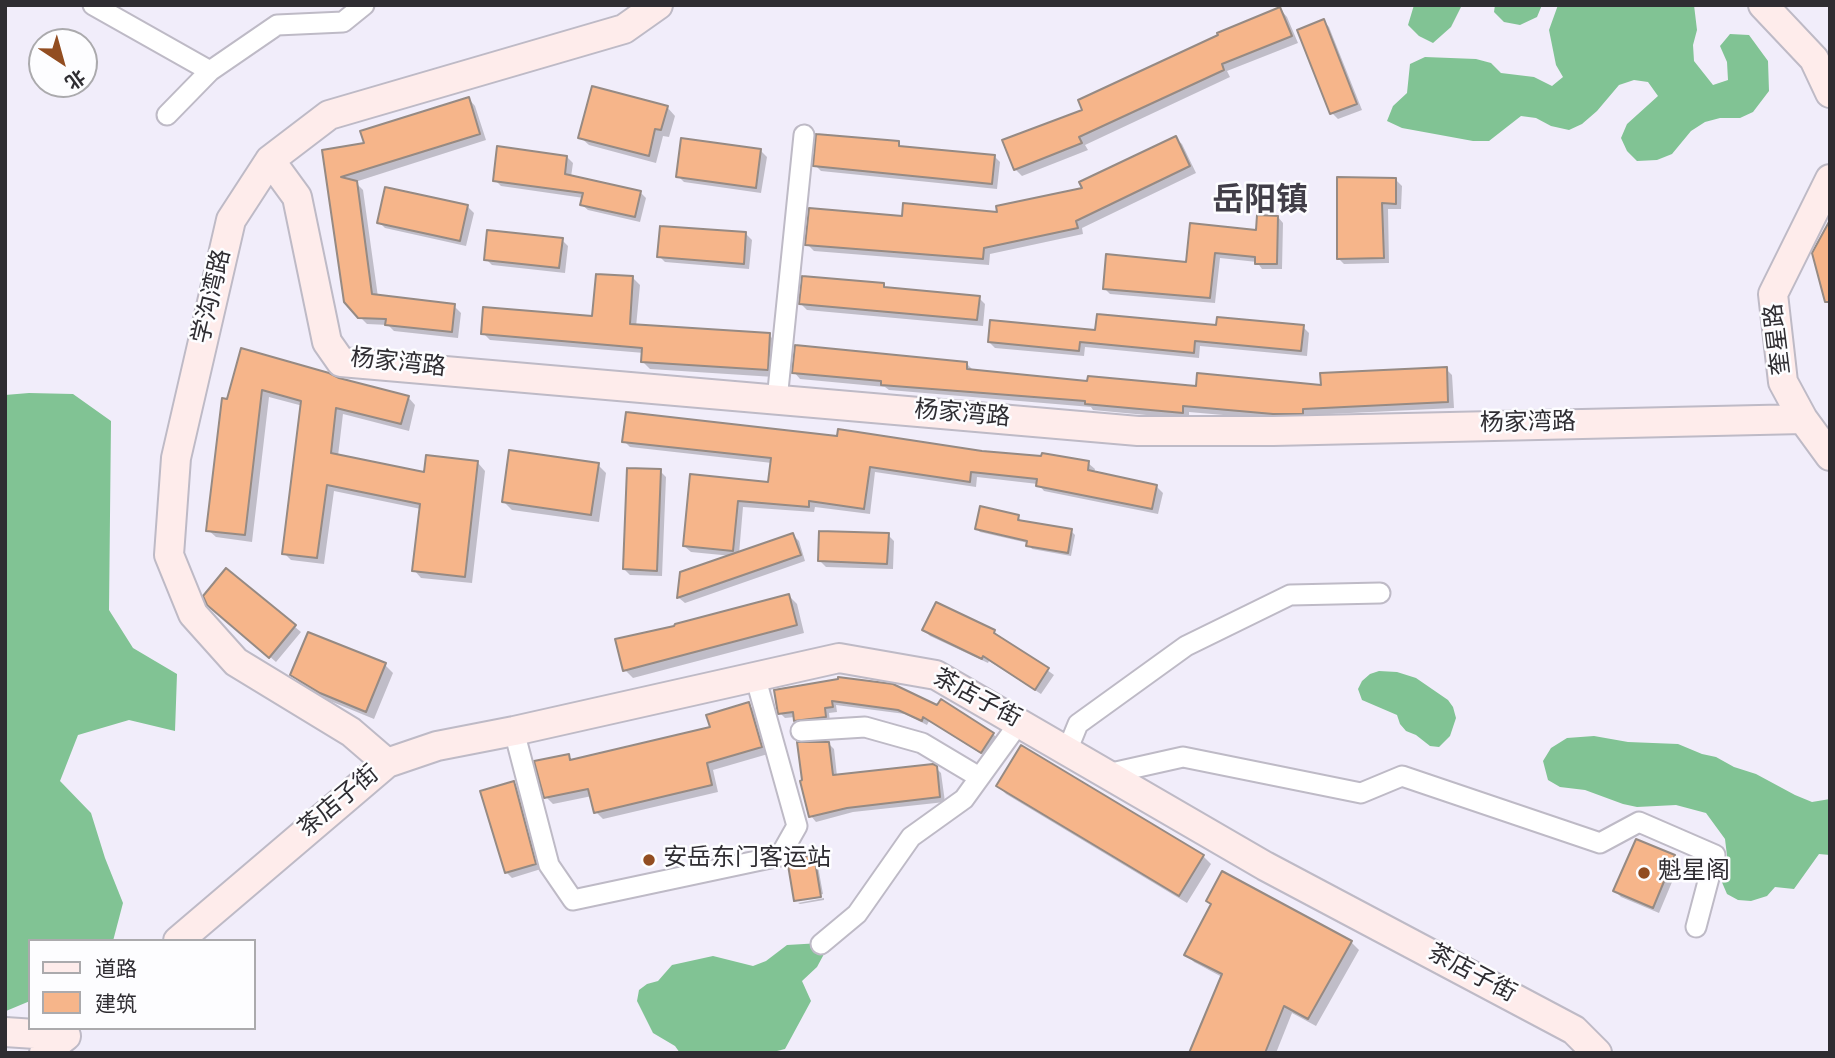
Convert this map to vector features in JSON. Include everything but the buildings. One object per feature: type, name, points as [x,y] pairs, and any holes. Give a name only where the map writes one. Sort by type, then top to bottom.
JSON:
[{"type":"street","points":[[93,5],[210,71]]},
{"type":"street","points":[[167,115],[210,71],[277,25],[343,22],[364,5]]},
{"type":"street","name":"学沟湾路","points":[[387,763],[351,732],[236,662],[193,614],[169,555],[176,458],[231,220],[270,160],[330,115],[624,29],[657,5]]},
{"type":"street","points":[[1763,5],[1815,59],[1830,93]]},
{"type":"street","points":[[777,400],[804,135]]},
{"type":"street","name":"杨家湾路","points":[[270,160],[297,197],[327,341],[341,362],[1138,432],[1273,432],[1803,419]]},
{"type":"street","name":"奎星路","points":[[1826,447],[1803,419],[1783,382],[1773,294],[1830,180]]},
{"type":"street","points":[[1067,751],[1078,724],[1186,646],[1290,596],[1380,593]]},
{"type":"street","name":"茶店子街","points":[[180,939],[387,763],[437,746],[839,658],[936,675],[1265,866],[1574,1030],[1597,1053]]},
{"type":"street","points":[[514,731],[549,865],[573,900],[780,856],[797,826],[755,676]]},
{"type":"street","points":[[821,944],[857,914],[911,837],[964,799],[1019,723]]},
{"type":"street","points":[[801,731],[865,727],[922,743],[979,778]]},
{"type":"street","points":[[1107,774],[1183,757],[1361,793],[1402,776],[1600,843],[1639,822],[1714,855],[1696,927]]},
{"type":"street","points":[[5,1032],[62,1039]]},
{"type":"green space","points":[[1414,5],[1462,5],[1451,27],[1433,43],[1419,36],[1408,25]]},
{"type":"green space","points":[[1495,5],[1542,5],[1537,17],[1520,25],[1504,22],[1494,12]]},
{"type":"green space","points":[[1558,5],[1694,5],[1697,30],[1693,45],[1694,61],[1713,85],[1728,80],[1727,62],[1720,46],[1730,34],[1749,35],[1768,61],[1769,91],[1753,112],[1740,118],[1720,118],[1705,122],[1691,131],[1672,154],[1657,160],[1637,161],[1627,151],[1621,138],[1627,124],[1658,96],[1648,82],[1634,80],[1619,85],[1597,111],[1582,124],[1569,130],[1551,126],[1536,118],[1521,116],[1489,141],[1473,141],[1402,128],[1387,121],[1393,106],[1407,93],[1410,64],[1425,57],[1476,59],[1491,63],[1501,73],[1534,77],[1552,86],[1563,77],[1556,65],[1549,30]]},
{"type":"green space","points":[[73,394],[111,421],[109,610],[133,648],[177,674],[175,731],[129,720],[78,735],[60,781],[91,813],[123,903],[114,939],[28,939],[28,1002],[6,1011],[5,395]]},
{"type":"green space","points":[[1379,671],[1397,672],[1416,678],[1448,700],[1456,718],[1450,736],[1439,747],[1430,746],[1406,731],[1397,715],[1362,700],[1358,689],[1362,681]]},
{"type":"green space","points":[[1594,736],[1628,742],[1678,744],[1756,774],[1812,802],[1830,799],[1830,855],[1819,854],[1794,889],[1775,887],[1767,896],[1751,901],[1738,900],[1727,894],[1721,880],[1728,864],[1725,839],[1706,813],[1676,805],[1637,807],[1585,790],[1560,787],[1548,780],[1543,761],[1551,748],[1567,738]]},
{"type":"green space","points":[[821,943],[824,954],[817,967],[802,981],[811,1001],[785,1049],[769,1053],[680,1053],[675,1046],[653,1033],[637,1001],[639,990],[658,981],[672,965],[713,956],[753,966],[766,961],[787,945]]},
{"type":"place","name":"安岳东门客运站","points":[[649,860]]},
{"type":"place","name":"魁星阁","points":[[1644,873]]},
{"type":"district","name":"岳阳镇","points":[[1260,204]]}]
